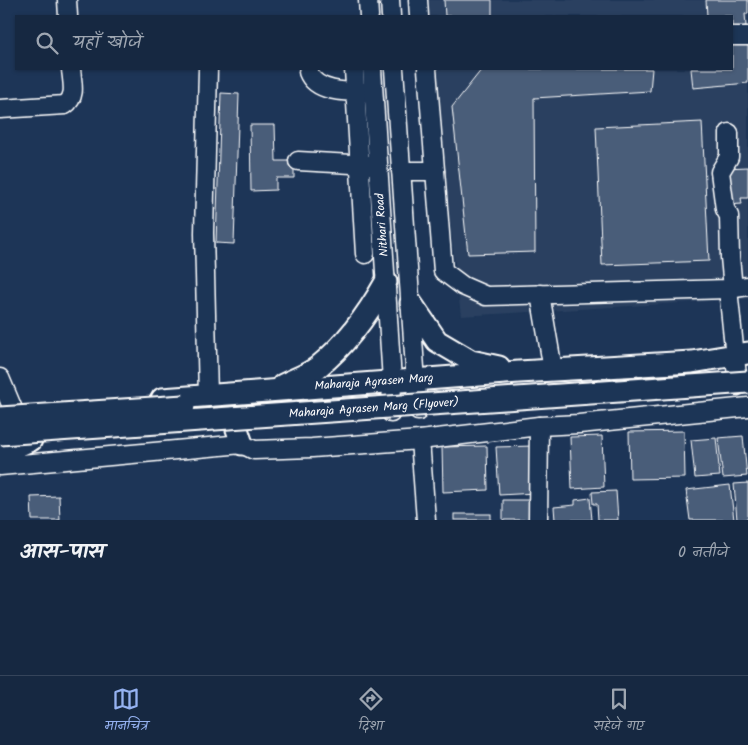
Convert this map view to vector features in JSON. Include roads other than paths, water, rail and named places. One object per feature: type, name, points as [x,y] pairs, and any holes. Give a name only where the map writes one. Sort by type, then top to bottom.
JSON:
[{"type":"main road","points":[[274,390],[317,368],[354,333],[386,282]]},
{"type":"main road","points":[[411,303],[437,341],[471,361],[519,372]]},
{"type":"main road","name":"Maharaja Agrasen Marg","points":[[4,412],[416,379],[692,362],[744,372]]},
{"type":"main road","points":[[0,444],[235,423],[418,411],[744,372]]},
{"type":"main road","name":"Maharaja Agrasen Marg (Flyover)","points":[[4,412],[380,394],[744,372]]},
{"type":"main road","name":"Maharaja Agrasen Marg (Flyover)","points":[[0,434],[744,372]]},
{"type":"main road","points":[[235,423],[242,444]]},
{"type":"main road","points":[[0,454],[32,440]]},
{"type":"street","points":[[67,0],[68,15]]},
{"type":"street","points":[[368,0],[369,15]]},
{"type":"street","points":[[390,0],[391,15]]},
{"type":"street","points":[[418,0],[420,15]]},
{"type":"street","points":[[733,36],[748,36]]},
{"type":"street","points":[[0,109],[65,106],[71,101],[73,94],[71,70]]},
{"type":"street","points":[[208,70],[204,233],[208,396]]},
{"type":"street","points":[[309,70],[310,78],[324,87],[356,92],[374,92]]},
{"type":"street","points":[[354,70],[365,254]]},
{"type":"street","name":"Nithari Road","points":[[372,70],[392,381],[391,413]]},
{"type":"street","points":[[394,70],[418,411]]},
{"type":"street","points":[[427,70],[443,271],[463,286],[486,296],[736,288]]},
{"type":"street","points":[[729,133],[729,157],[720,172],[724,209],[729,216],[730,257],[736,288],[744,372]]},
{"type":"street","points":[[298,161],[378,165]]},
{"type":"street","points":[[401,171],[435,171]]},
{"type":"street","points":[[540,294],[553,370]]},
{"type":"street","points":[[0,378],[4,412]]},
{"type":"street","points":[[0,466],[242,444],[254,450],[420,440],[539,426],[748,408]]},
{"type":"street","points":[[538,520],[539,426]]},
{"type":"street","points":[[420,440],[426,520]]}]
